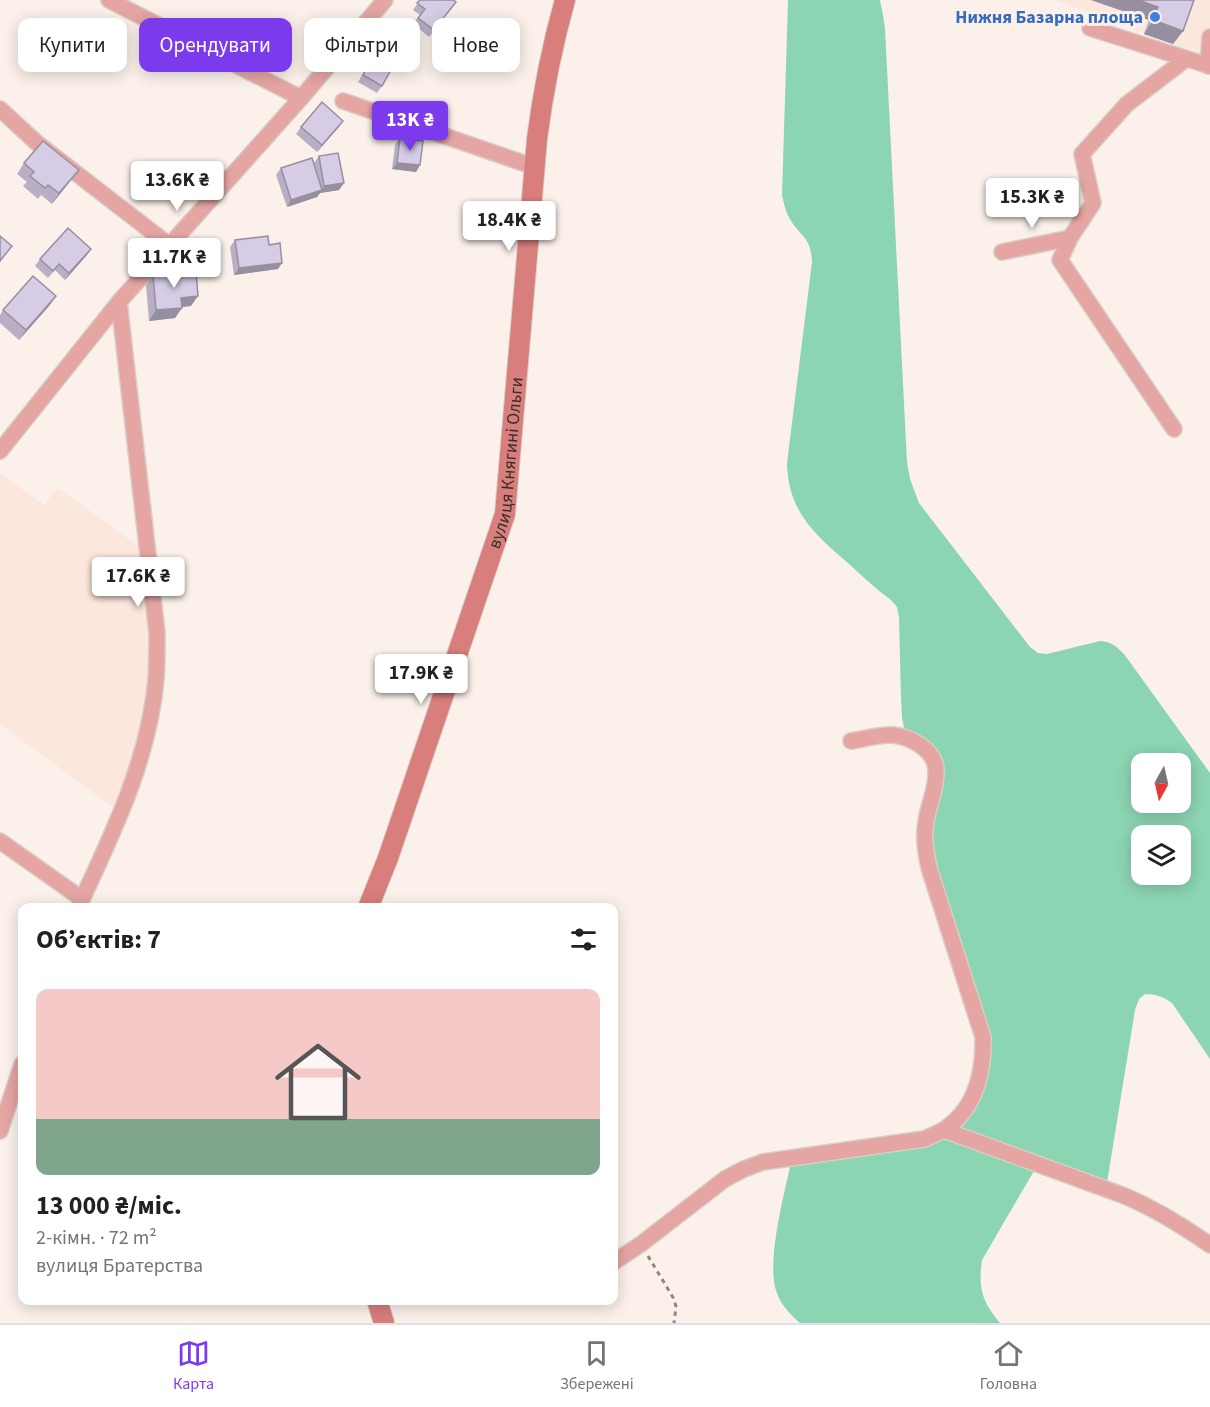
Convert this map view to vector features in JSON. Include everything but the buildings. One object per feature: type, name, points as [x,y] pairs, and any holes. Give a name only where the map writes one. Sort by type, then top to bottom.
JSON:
[{"type":"street","points":[[0,451],[119,302],[385,0]]},
{"type":"street","name":"вулиця Княгині Ольги","points":[[370,903],[388,858],[505,514],[542,104],[556,32],[565,0]]},
{"type":"street","points":[[114,1],[300,98]]},
{"type":"street","points":[[1090,28],[1209,66],[1210,37]]},
{"type":"street","points":[[1174,429],[1060,260],[1070,238],[1093,203],[1082,154],[1127,104],[1186,59]]},
{"type":"street","points":[[343,101],[535,167]]},
{"type":"street","points":[[0,108],[37,143],[169,245]]},
{"type":"street","points":[[1002,252],[1070,238]]},
{"type":"street","points":[[0,841],[80,903],[121,813],[149,726],[156,679],[157,633],[119,302]]},
{"type":"street","points":[[618,1259],[725,1179],[744,1169],[763,1162],[924,1139],[945,1130],[968,1105],[981,1073],[984,1057],[983,1037],[929,868],[925,834],[935,783],[936,763],[929,753],[906,738],[893,735],[874,736],[851,741]]},
{"type":"street","points":[[0,1131],[6,1090],[18,1070]]},
{"type":"street","points":[[945,1130],[1125,1196],[1161,1212],[1210,1245]]},
{"type":"street","points":[[379,1305],[384,1323]]},
{"type":"path","points":[[641,1244],[674,1299],[676,1307],[674,1323]]},
{"type":"shaded area","name":"Нижня Базарна площа","points":[[1055,0],[1210,0],[1210,55],[1173,44]]},
{"type":"shaded area","points":[[0,473],[44,505],[58,488],[148,553],[156,679],[121,813],[0,724]]},
{"type":"green space","points":[[788,0],[880,0],[885,29],[907,462],[910,479],[919,503],[1030,647],[1038,653],[1047,654],[1100,641],[1108,642],[1116,647],[1124,654],[1210,773],[1210,1059],[1172,1003],[1163,998],[1145,994],[1139,999],[1135,1010],[1106,1189],[1038,1164],[982,1260],[981,1287],[985,1301],[1000,1323],[800,1323],[781,1302],[774,1280],[773,1264],[777,1227],[792,1158],[904,1143],[957,1119],[984,1057],[929,868],[936,773],[906,738],[902,718],[897,607],[824,542],[805,520],[792,495],[787,463],[812,262],[810,247],[788,216],[782,195]]},
{"type":"place","name":"Нижня Базарна площа","points":[[1155,17]]}]
